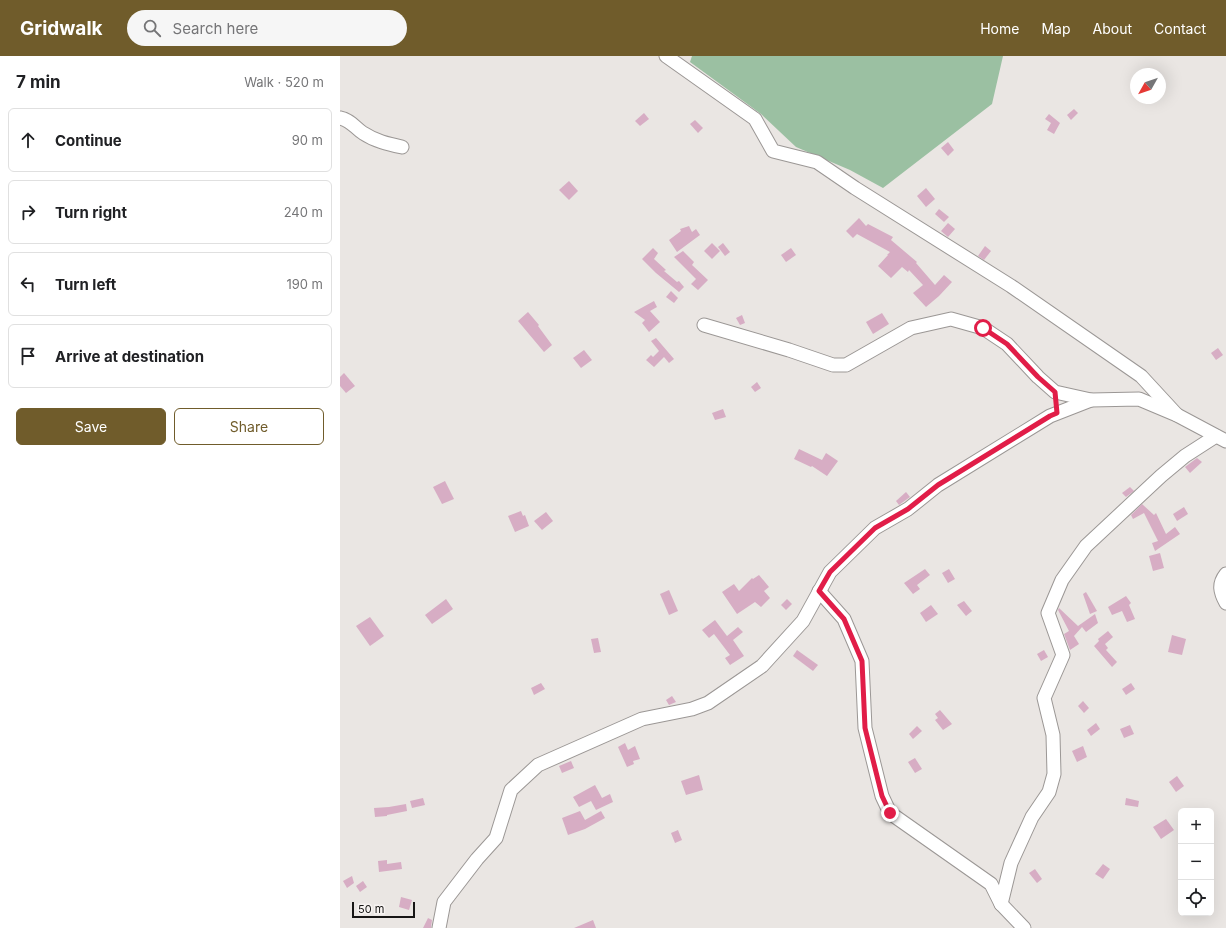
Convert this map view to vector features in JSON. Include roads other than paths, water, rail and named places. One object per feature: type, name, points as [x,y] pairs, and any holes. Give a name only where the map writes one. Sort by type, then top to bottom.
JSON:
[{"type":"street","points":[[666,56],[755,119],[773,151],[817,162],[1011,286],[1141,376],[1177,415]]},
{"type":"street","points":[[340,118],[346,119],[354,124],[363,133],[382,143],[402,147]]},
{"type":"street","points":[[704,325],[789,350],[833,365],[846,365],[912,328],[951,319],[983,328],[1007,344],[1038,377],[1055,392],[1091,400],[1139,399],[1177,415],[1221,438]]},
{"type":"street","points":[[1055,392],[1057,413]]},
{"type":"street","points":[[439,928],[444,902],[477,859],[496,838],[511,790],[538,765],[642,719],[692,709],[708,703],[762,666],[803,621],[830,572],[875,528],[908,509],[938,485],[1050,416],[1091,400]]},
{"type":"street","points":[[1002,904],[1011,863],[1032,817],[1049,792],[1054,774],[1053,735],[1044,698],[1063,656],[1048,612],[1062,580],[1086,546],[1133,501],[1185,456],[1221,438]]},
{"type":"street","points":[[1226,574],[1220,587],[1226,603]]},
{"type":"street","points":[[819,591],[844,619],[862,661],[865,728],[882,796],[890,813],[991,884],[1002,904],[1024,928]]}]
